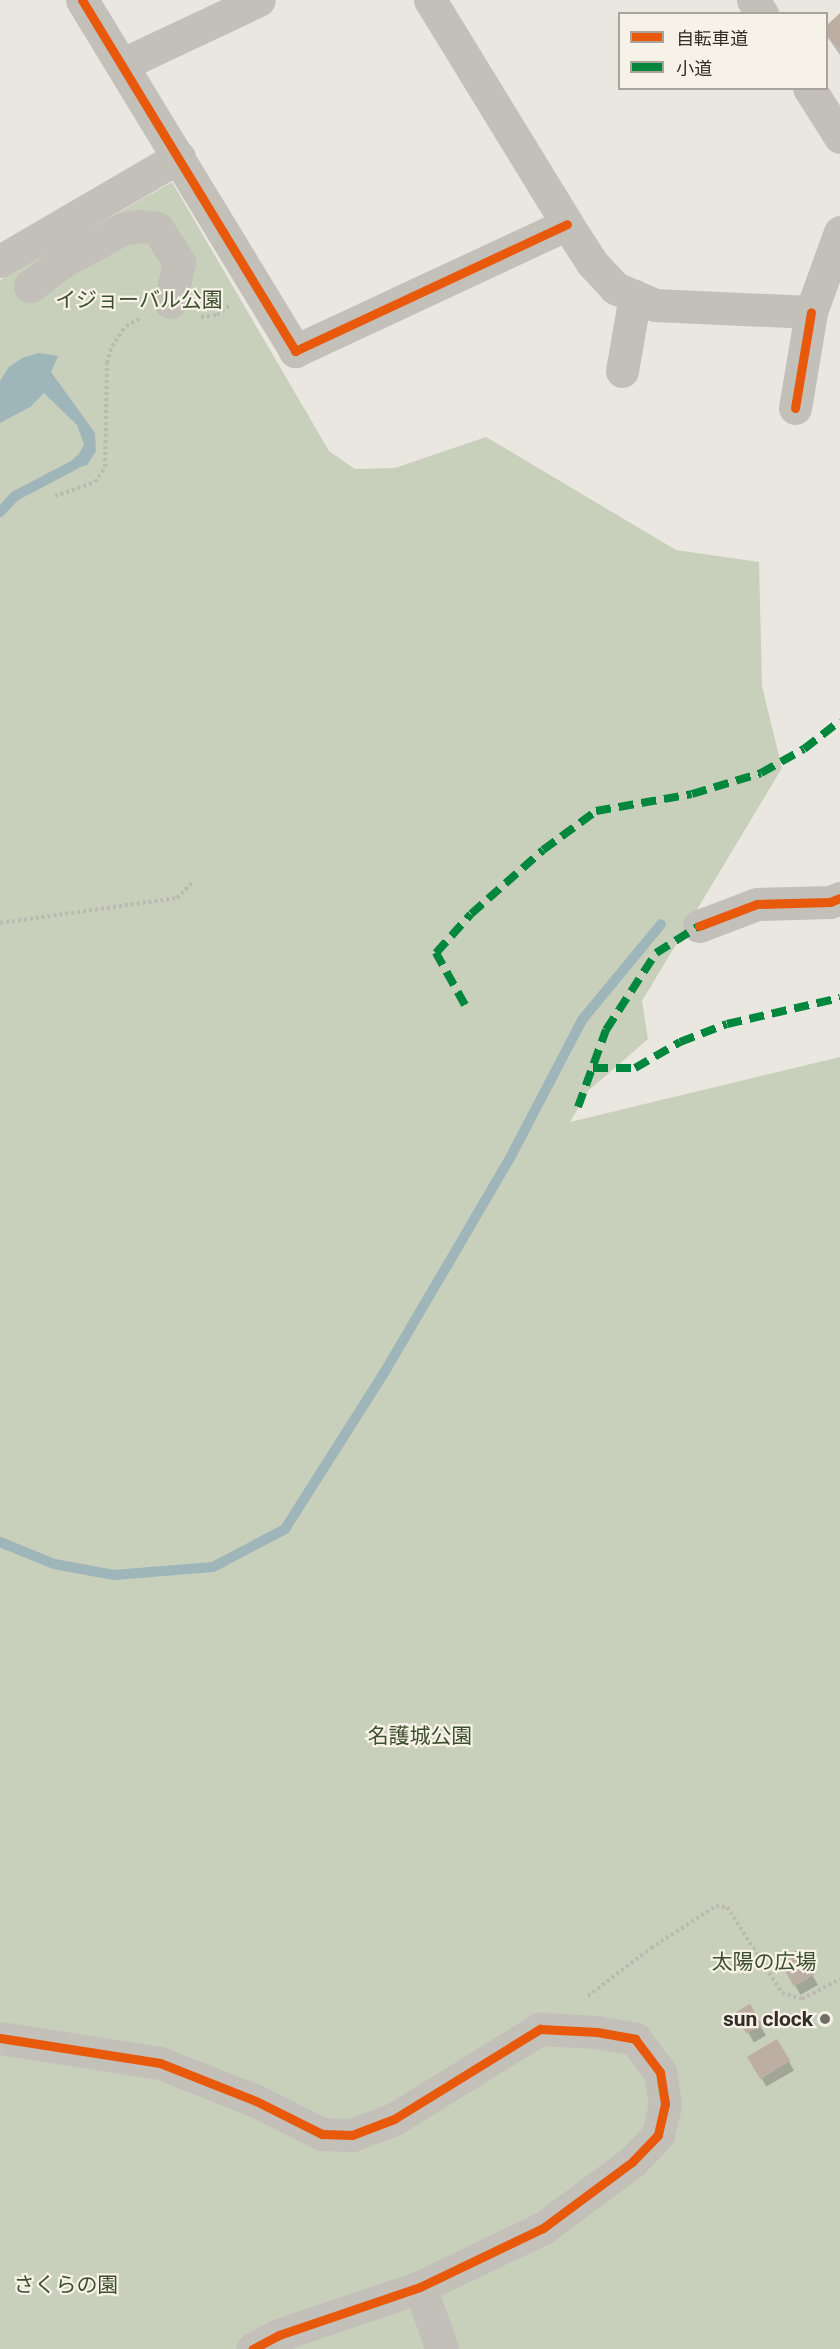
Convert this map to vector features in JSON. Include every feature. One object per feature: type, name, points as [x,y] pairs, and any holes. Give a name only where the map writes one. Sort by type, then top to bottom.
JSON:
[{"type":"street","points":[[82,0],[123,64],[295,351],[567,224]]},
{"type":"street","points":[[123,64],[260,0]]},
{"type":"street","points":[[430,0],[592,263],[615,288],[655,305],[811,312]]},
{"type":"street","points":[[810,90],[840,137]]},
{"type":"street","points":[[0,261],[178,157]]},
{"type":"street","points":[[30,286],[62,262],[122,229],[139,226],[158,228],[179,262],[170,302]]},
{"type":"street","points":[[795,408],[811,312],[840,232]]},
{"type":"street","points":[[621,372],[635,296]]},
{"type":"street","points":[[699,926],[757,904],[830,902],[840,898]]},
{"type":"street","points":[[0,2038],[160,2063],[256,2101],[322,2134],[352,2135],[394,2119],[540,2029],[597,2032],[635,2039],[660,2072],[665,2104],[658,2135],[632,2162],[543,2228],[420,2287],[279,2335],[253,2349]]},
{"type":"street","points":[[420,2287],[442,2349]]},
{"type":"path","points":[[55,496],[95,482],[105,467],[107,363],[112,346],[126,326],[170,302],[197,318],[217,315],[256,286]]},
{"type":"path","points":[[0,923],[177,898],[192,883]]},
{"type":"path","points":[[545,2030],[651,1948],[716,1906],[727,1907],[782,1993],[802,1999],[840,1979]]},
{"type":"green space","name":"名護城公園","points":[[172,182],[329,451],[355,469],[395,468],[486,437],[676,550],[759,562],[762,686],[782,768],[642,1001],[648,1039],[588,1091],[570,1122],[840,1057],[840,2349],[0,2349],[0,280]]},
{"type":"water","points":[[39,353],[58,356],[51,372],[95,433],[96,451],[87,465],[77,468],[74,465],[84,444],[77,425],[44,393],[30,407],[0,423],[0,381],[9,367],[22,358]]},
{"type":"building","points":[[840,13],[840,49],[828,37],[828,24]]},
{"type":"building","points":[[799,1949],[814,1975],[794,1986],[779,1960]]},
{"type":"building","points":[[750,2004],[762,2025],[746,2034],[734,2013]]},
{"type":"building","points":[[777,2039],[790,2061],[760,2079],[747,2057]]},
{"type":"waterway","points":[[0,512],[15,496],[74,465],[84,456]]},
{"type":"waterway","points":[[0,1542],[54,1564],[114,1575],[213,1567],[285,1529],[384,1373],[510,1158],[582,1020],[661,924]]},
{"type":"marked path","points":[[465,1005],[436,953],[471,914],[543,850],[596,811],[692,794],[761,773],[804,749],[840,721]]},
{"type":"marked path","points":[[578,1107],[606,1030],[656,953],[699,926]]},
{"type":"marked path","points":[[593,1068],[635,1068],[680,1042],[727,1024],[840,998]]},
{"type":"cycle path","points":[[82,0],[295,351],[567,224]]},
{"type":"cycle path","points":[[795,408],[811,312]]},
{"type":"cycle path","points":[[699,926],[757,904],[830,902],[840,898]]},
{"type":"cycle path","points":[[0,2038],[160,2063],[256,2101],[322,2134],[352,2135],[394,2119],[540,2029],[597,2032],[635,2039],[660,2072],[665,2104],[658,2135],[632,2162],[543,2228],[420,2287],[279,2335],[253,2349]]},
{"type":"place","name":"sun clock","points":[[825,2019]]},
{"type":"park label","name":"イジョーバル公園","points":[[139,300]]},
{"type":"park label","name":"太陽の広場","points":[[764,1962]]},
{"type":"park label","name":"さくらの園","points":[[66,2285]]}]
